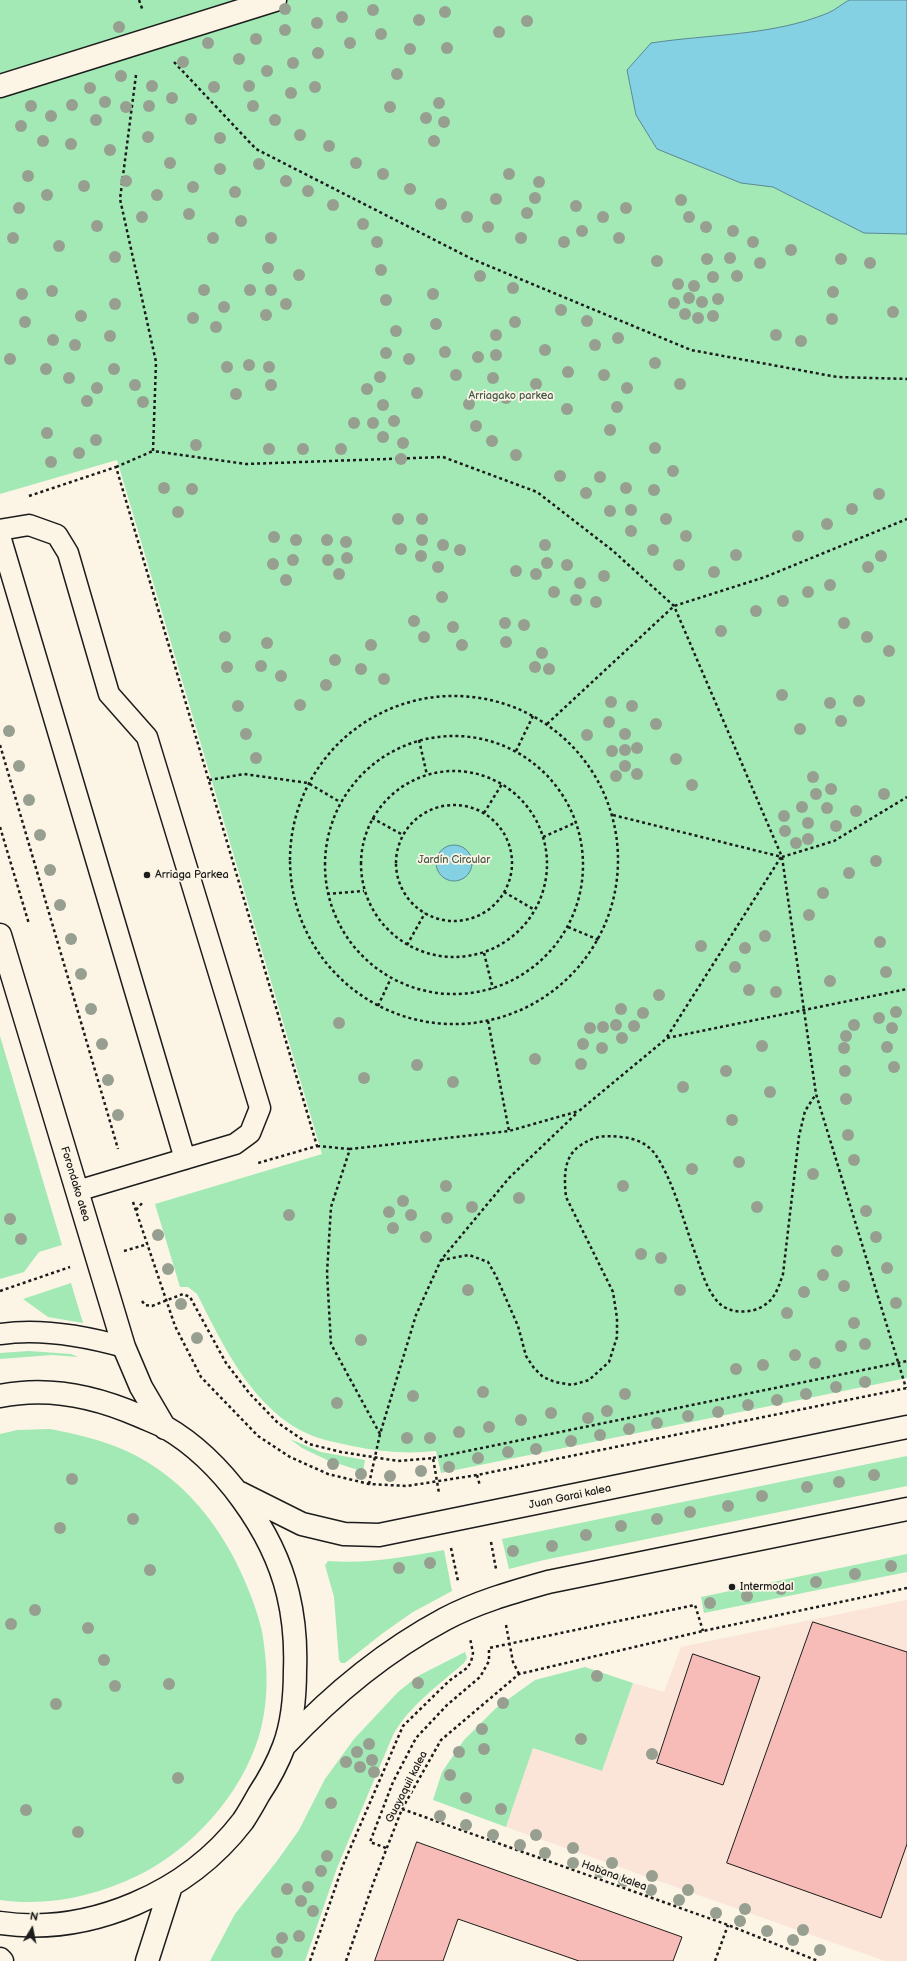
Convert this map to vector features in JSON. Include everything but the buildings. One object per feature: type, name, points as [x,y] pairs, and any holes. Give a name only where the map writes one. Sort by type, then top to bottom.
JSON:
[{"type":"main road","points":[[0,86],[151,37],[275,0]]},
{"type":"main road","name":"Forondako atea","points":[[0,935],[124,1347],[140,1387],[166,1428]]},
{"type":"main road","points":[[0,1396],[14,1393],[49,1392],[113,1404],[166,1428],[193,1448],[238,1492],[258,1521],[288,1593],[296,1640],[295,1688],[292,1714],[284,1746],[268,1779],[243,1821],[210,1856],[171,1886],[123,1909],[71,1923],[17,1926],[0,1923]]},
{"type":"main road","name":"Juan Garai kalea","points":[[238,1492],[302,1524],[344,1534],[379,1535],[907,1427]]},
{"type":"main road","points":[[284,1746],[317,1711],[348,1685],[404,1644],[445,1619],[501,1596],[548,1582],[907,1509]]},
{"type":"main road","points":[[147,1961],[171,1886]]},
{"type":"lane","points":[[0,530],[29,525],[57,535],[68,553],[109,694],[147,737],[260,1108],[250,1133],[235,1144],[126,1175],[77,1191]]},
{"type":"lane","points":[[0,536],[185,1159]]},
{"type":"lane","points":[[0,1334],[58,1334],[97,1339],[124,1347]]},
{"type":"path","points":[[153,451],[156,362],[120,199],[137,67],[151,37],[256,150],[472,259],[691,350],[837,377],[907,379]]},
{"type":"path","points":[[0,745],[126,1175],[135,1211],[166,1302],[175,1326],[201,1376],[258,1436],[290,1457],[328,1474],[369,1484],[407,1486],[477,1474],[906,1388],[816,1094],[782,856],[674,606],[612,550],[537,492],[443,457],[246,464],[153,451],[116,467]]},
{"type":"path","points":[[547,724],[674,606],[765,577],[907,519]]},
{"type":"path","points":[[439,697],[471,697],[503,704],[533,716],[547,724],[576,749],[598,780],[613,815],[618,846],[618,879],[611,910],[599,940],[570,978],[532,1005],[488,1021],[450,1025],[413,1020],[378,1006],[347,985],[322,958],[303,926],[294,898],[289,854],[295,818],[308,783],[326,756],[349,733],[377,715],[407,702],[439,697]]},
{"type":"path","points":[[516,751],[533,716]]},
{"type":"path","points":[[443,736],[468,736],[493,742],[516,751],[542,770],[563,794],[577,822],[583,848],[584,876],[579,902],[568,927],[555,948],[537,965],[516,979],[493,989],[467,994],[441,994],[415,989],[391,978],[369,963],[351,943],[337,920],[328,894],[324,863],[329,831],[340,802],[355,781],[374,764],[395,750],[418,740],[443,736]]},
{"type":"path","points":[[418,740],[427,775]]},
{"type":"path","points":[[446,771],[465,772],[484,776],[502,784],[520,798],[534,816],[543,837],[547,856],[547,874],[543,893],[536,910],[522,929],[504,943],[484,953],[464,957],[444,958],[425,954],[407,945],[388,931],[374,913],[364,891],[360,872],[360,854],[365,835],[372,818],[386,799],[405,784],[427,775],[446,771]]},
{"type":"path","points":[[209,780],[244,774],[308,783],[340,802]]},
{"type":"path","points":[[484,813],[502,784]]},
{"type":"path","points":[[613,815],[782,856],[834,841],[907,797]]},
{"type":"path","points":[[448,805],[467,806],[484,813],[498,825],[507,840],[511,857],[510,875],[504,892],[493,906],[478,915],[460,920],[442,919],[425,913],[408,897],[401,887],[396,870],[396,852],[403,834],[414,820],[430,810],[448,805]]},
{"type":"path","points":[[372,818],[403,834]]},
{"type":"path","points":[[543,837],[577,822]]},
{"type":"path","points":[[0,827],[29,925]]},
{"type":"path","points":[[369,1484],[380,1434],[416,1315],[441,1260],[509,1178],[579,1111],[667,1038],[782,856]]},
{"type":"path","points":[[328,894],[364,891]]},
{"type":"path","points":[[504,892],[536,910]]},
{"type":"path","points":[[407,945],[425,913]]},
{"type":"path","points":[[568,927],[599,940]]},
{"type":"path","points":[[484,953],[493,989]]},
{"type":"path","points":[[378,1006],[391,978]]},
{"type":"path","points":[[667,1038],[907,989]]},
{"type":"path","points":[[488,1021],[509,1131]]},
{"type":"path","points":[[441,1260],[469,1255],[488,1262],[496,1276],[518,1326],[526,1356],[534,1368],[542,1377],[554,1382],[572,1385],[589,1380],[609,1362],[617,1337],[617,1318],[613,1292],[566,1197],[564,1180],[567,1162],[576,1148],[591,1138],[608,1135],[628,1138],[643,1143],[654,1154],[668,1178],[701,1271],[713,1296],[721,1305],[732,1311],[745,1312],[756,1309],[765,1305],[777,1294],[783,1274],[799,1136],[805,1111],[816,1094]]},
{"type":"path","points":[[317,1146],[350,1149],[509,1131],[579,1111]]},
{"type":"path","points":[[350,1149],[331,1207],[327,1273],[331,1344],[380,1434]]},
{"type":"path","points":[[123,1243],[127,1257]]},
{"type":"path","points":[[139,1297],[144,1305],[152,1306],[166,1302],[183,1294],[190,1297],[226,1363],[250,1394],[278,1423],[309,1444],[341,1452],[398,1461],[433,1458],[907,1361]]},
{"type":"path","points":[[310,1961],[343,1865],[403,1726],[449,1681],[467,1668],[471,1662],[473,1653],[446,1522],[436,1482],[433,1458]]},
{"type":"path","points":[[477,1474],[509,1643],[513,1662],[519,1674],[703,1631],[907,1588]]},
{"type":"path","points":[[386,1848],[370,1842],[393,1782],[416,1738],[447,1705],[480,1677],[489,1661],[489,1648],[695,1605],[703,1631]]},
{"type":"path","name":"Guayaquil kalea","points":[[346,1961],[386,1848],[402,1809],[441,1740],[519,1674]]},
{"type":"path","name":"Habana kalea","points":[[402,1809],[728,1925],[817,1961]]},
{"type":"path","points":[[715,1961],[728,1925]]},
{"type":"shaded area","points":[[907,1600],[907,1961],[885,1961],[506,1827],[533,1748],[602,1771],[633,1683],[664,1692],[681,1647]]},
{"type":"green space","name":"Arriagako parkea","points":[[0,0],[907,0],[907,1378],[441,1473],[436,1451],[394,1452],[352,1446],[312,1436],[282,1418],[266,1404],[239,1370],[216,1332],[197,1294],[188,1287],[180,1287],[155,1204],[322,1154],[117,460],[0,494]]},
{"type":"green space","points":[[0,1036],[62,1245],[39,1252],[24,1272],[0,1279]]},
{"type":"green space","points":[[71,1283],[83,1323],[48,1317],[23,1299]]},
{"type":"green space","points":[[29,1351],[71,1354],[78,1357],[52,1355],[0,1359],[0,1353]]},
{"type":"green space","points":[[50,1429],[115,1446],[140,1458],[165,1474],[200,1507],[219,1533],[235,1560],[253,1601],[261,1627],[266,1663],[267,1684],[262,1726],[251,1758],[227,1799],[196,1835],[159,1864],[139,1875],[106,1889],[54,1901],[18,1902],[0,1900],[0,1434],[17,1430]]},
{"type":"green space","points":[[290,1439],[321,1452],[365,1460],[362,1477],[357,1476],[358,1470],[336,1463],[334,1467],[329,1465],[329,1461],[302,1448]]},
{"type":"green space","points":[[907,1456],[907,1486],[544,1560],[509,1569],[502,1539]]},
{"type":"green space","points":[[444,1550],[452,1591],[413,1612],[345,1663],[341,1663],[339,1660],[334,1597],[325,1565],[328,1561],[372,1561]]},
{"type":"green space","points":[[907,1554],[907,1572],[704,1613],[701,1597]]},
{"type":"green space","points":[[465,1652],[467,1658],[464,1663],[416,1705],[393,1735],[337,1868],[305,1961],[210,1961],[235,1914],[277,1861],[299,1830],[325,1779],[354,1739],[398,1692],[418,1676]]},
{"type":"green space","points":[[585,1667],[633,1683],[602,1771],[533,1748],[506,1827],[433,1800],[442,1772],[464,1740],[496,1708],[535,1680]]},
{"type":"water","points":[[849,0],[907,0],[907,234],[864,233],[773,187],[741,183],[657,149],[636,115],[627,70],[651,43],[741,33],[785,26],[807,21],[828,13]]},
{"type":"water","points":[[458,845],[467,850],[471,856],[471,870],[467,876],[458,881],[450,881],[441,876],[437,870],[436,859],[441,850],[447,846]]},
{"type":"place","name":"Arriaga Parkea","points":[[147,875]]},
{"type":"place","name":"Intermodal","points":[[732,1587]]},
{"type":"park label","name":"Jardín Circular","points":[[454,860]]}]
